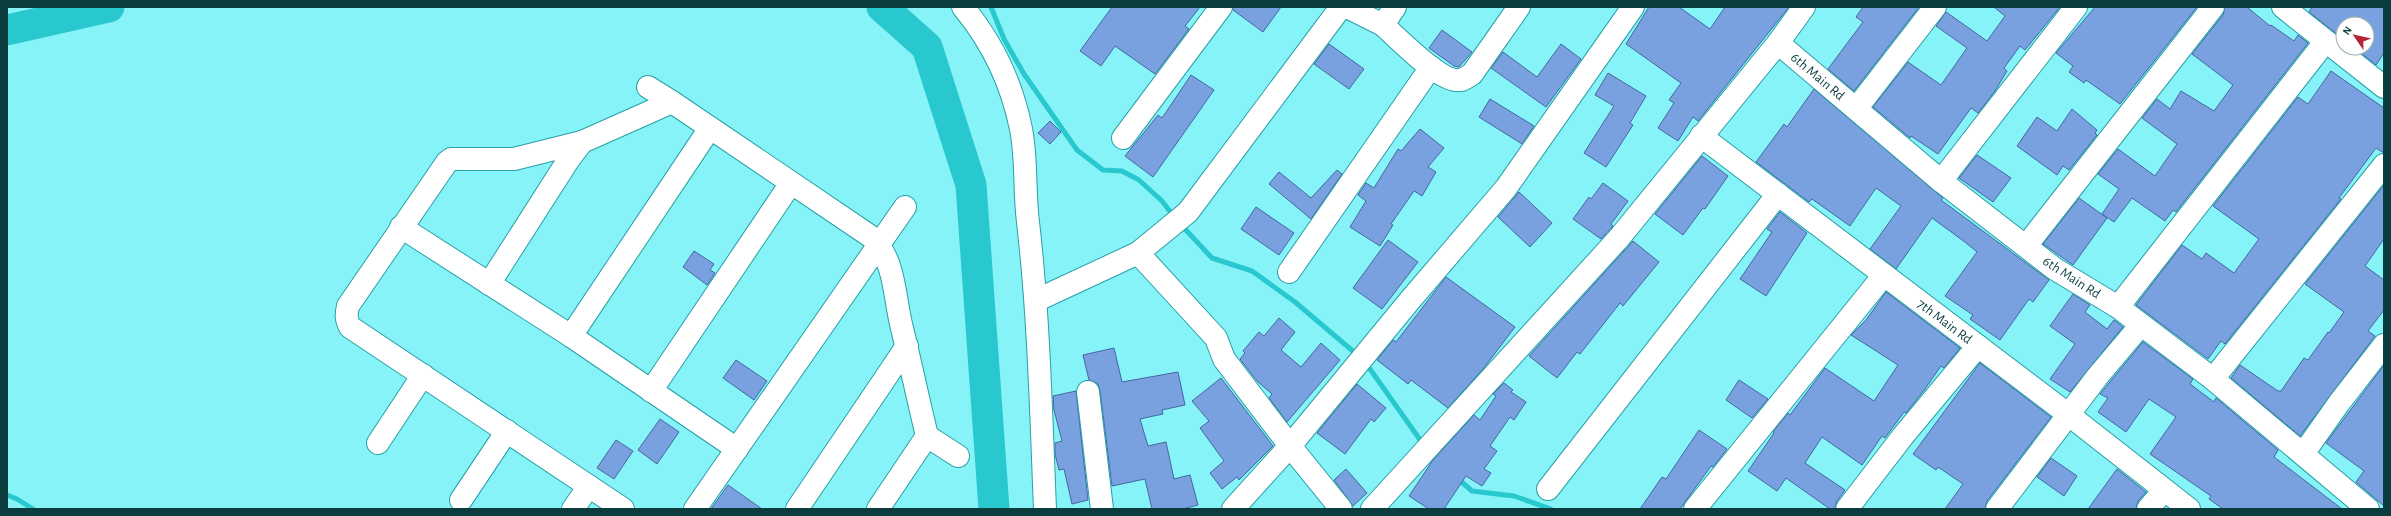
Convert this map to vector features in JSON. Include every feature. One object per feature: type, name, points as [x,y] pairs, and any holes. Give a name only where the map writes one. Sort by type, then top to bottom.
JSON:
[{"type":"street","points":[[963,7],[976,23],[1003,69],[1021,129],[1026,174],[1026,207],[1037,300],[1045,509]]},
{"type":"street","points":[[1123,138],[1221,7]]},
{"type":"street","points":[[1037,300],[1138,253],[1181,218],[1341,7]]},
{"type":"street","points":[[1347,7],[1389,16],[1431,68],[1452,79],[1461,80],[1472,74],[1519,7]]},
{"type":"street","points":[[1233,509],[1290,446],[1411,299],[1506,188],[1633,7]]},
{"type":"street","points":[[1372,509],[1619,238],[1778,42],[1804,7]]},
{"type":"street","points":[[1856,109],[1935,7]]},
{"type":"street","points":[[1941,181],[2076,7]]},
{"type":"street","points":[[2026,246],[2213,7]]},
{"type":"street","points":[[2283,7],[2325,42],[2384,86]]},
{"type":"street","name":"6th Main Rd","points":[[1778,42],[1941,181],[2055,268],[2118,308],[2140,326],[2213,379],[2368,509]]},
{"type":"street","points":[[2118,308],[2325,42]]},
{"type":"street","points":[[1289,272],[1431,68]]},
{"type":"street","points":[[648,87],[873,238],[888,261],[927,436],[883,507]]},
{"type":"street","points":[[623,509],[350,327],[346,320],[348,306],[442,166],[451,159],[514,159],[582,142],[672,102]]},
{"type":"street","points":[[571,336],[710,128]]},
{"type":"street","name":"7th Main Rd","points":[[1701,136],[2069,415],[2189,509]]},
{"type":"street","points":[[489,284],[568,159],[582,142]]},
{"type":"street","points":[[2213,379],[2384,165]]},
{"type":"street","points":[[651,391],[791,183]]},
{"type":"street","points":[[1548,489],[1778,194]]},
{"type":"street","points":[[695,509],[905,207]]},
{"type":"street","points":[[401,227],[571,336],[736,449]]},
{"type":"street","points":[[1138,253],[1216,338],[1224,359],[1290,446],[1341,509]]},
{"type":"street","points":[[1696,509],[1884,274]]},
{"type":"street","points":[[1997,509],[2140,326]]},
{"type":"street","points":[[2303,454],[2338,403],[2384,345]]},
{"type":"street","points":[[797,509],[907,346]]},
{"type":"street","points":[[1847,509],[1902,436],[1978,346]]},
{"type":"street","points":[[378,443],[423,375]]},
{"type":"street","points":[[1088,392],[1102,509]]},
{"type":"street","points":[[460,500],[507,431]]},
{"type":"street","points":[[927,436],[958,456]]},
{"type":"street","points":[[573,509],[589,486]]},
{"type":"street","points":[[2148,509],[2164,490]]},
{"type":"building","points":[[1112,7],[1200,7],[1185,26],[1189,29],[1155,74],[1115,46],[1101,66],[1080,51]]},
{"type":"building","points":[[1233,7],[1281,7],[1263,32],[1233,10]]},
{"type":"building","points":[[1649,7],[1679,7],[1710,29],[1725,7],[1789,7],[1698,121],[1693,117],[1678,141],[1658,128],[1674,103],[1669,100],[1681,83],[1626,44]]},
{"type":"building","points":[[1863,7],[1919,7],[1854,91],[1828,69],[1863,22],[1856,17]]},
{"type":"building","points":[[1994,7],[2060,7],[2025,50],[2020,46],[2004,68],[2007,71],[1995,91],[1978,113],[1971,108],[1938,154],[1911,136],[1910,138],[1873,107],[1908,62],[1941,85],[1967,48],[1936,26],[1946,12],[1987,41],[2005,16]]},
{"type":"building","points":[[2095,7],[2197,7],[2120,104],[2086,80],[2084,83],[2069,72],[2073,66],[2056,53]]},
{"type":"building","points":[[2225,7],[2247,7],[2270,26],[2271,25],[2294,41],[2298,35],[2308,43],[2176,212],[2173,210],[2165,221],[2132,198],[2114,222],[2102,214],[2119,189],[2098,174],[2118,149],[2155,176],[2177,144],[2142,118],[2157,99],[2170,109],[2181,91],[2214,111],[2233,85],[2192,54],[2223,15]]},
{"type":"building","points":[[2312,7],[2384,7],[2384,53],[2376,65],[2365,56],[2375,56],[2375,16],[2335,16],[2335,33],[2309,12]]},
{"type":"building","points":[[1442,30],[1472,52],[1459,67],[1454,66],[1429,48]]},
{"type":"building","points":[[1329,44],[1364,69],[1349,89],[1314,64]]},
{"type":"building","points":[[1561,44],[1581,59],[1546,107],[1491,68],[1503,52],[1537,77]]},
{"type":"building","points":[[2331,71],[2384,108],[2384,153],[2376,148],[2339,198],[2341,199],[2225,344],[2221,341],[2208,359],[2136,305],[2182,245],[2202,259],[2206,253],[2234,273],[2259,239],[2213,206],[2298,97],[2308,104]]},
{"type":"building","points":[[1608,73],[1646,96],[1630,123],[1633,125],[1606,167],[1584,153],[1614,106],[1595,95]]},
{"type":"building","points":[[1191,75],[1214,90],[1153,177],[1125,156],[1158,115],[1162,118]]},
{"type":"building","points":[[1814,89],[1943,198],[1941,200],[2049,280],[2033,302],[2029,299],[2000,340],[1970,319],[1973,315],[1945,296],[1977,252],[1965,242],[1932,218],[1896,269],[1870,249],[1901,206],[1876,188],[1850,226],[1812,199],[1809,202],[1756,162],[1784,124],[1787,127]]},
{"type":"building","points":[[1490,99],[1534,126],[1522,144],[1479,117]]},
{"type":"building","points":[[2072,109],[2097,130],[2095,133],[2097,135],[2069,170],[2063,166],[2057,175],[2017,146],[2037,117],[2057,131]]},
{"type":"building","points":[[1050,121],[1061,132],[1050,144],[1038,133]]},
{"type":"building","points":[[1420,129],[1444,148],[1428,167],[1436,172],[1422,196],[1414,191],[1391,224],[1393,225],[1380,246],[1350,227],[1366,201],[1358,195],[1366,183],[1374,188],[1398,149],[1401,151]]},
{"type":"building","points":[[1977,155],[2011,178],[1993,202],[1959,178]]},
{"type":"building","points":[[1702,156],[1728,176],[1705,209],[1703,208],[1683,235],[1655,214]]},
{"type":"building","points":[[1337,170],[1342,174],[1311,219],[1269,184],[1279,172],[1311,198]]},
{"type":"building","points":[[1603,183],[1628,201],[1611,224],[1613,226],[1601,239],[1573,219],[1589,197],[1591,199]]},
{"type":"building","points":[[2384,185],[2384,239],[2365,266],[2384,280],[2384,310],[2368,331],[2375,336],[2300,436],[2231,378],[2240,365],[2278,391],[2281,391],[2304,358],[2308,360],[2344,312],[2305,284]]},
{"type":"building","points":[[1519,192],[1552,223],[1530,247],[1498,217]]},
{"type":"building","points":[[2079,198],[2107,218],[2073,265],[2043,244]]},
{"type":"building","points":[[1256,207],[1294,233],[1279,255],[1241,229]]},
{"type":"building","points":[[1780,212],[1807,233],[1766,296],[1740,279],[1772,232],[1767,229]]},
{"type":"building","points":[[1388,240],[1418,262],[1382,309],[1353,288]]},
{"type":"building","points":[[1633,241],[1659,262],[1623,306],[1620,303],[1580,354],[1577,352],[1557,378],[1529,356]]},
{"type":"building","points":[[694,251],[714,264],[710,270],[715,273],[707,285],[683,267]]},
{"type":"building","points":[[1446,277],[1515,327],[1483,369],[1448,408],[1411,380],[1408,384],[1377,360],[1393,340],[1396,342]]},
{"type":"building","points":[[1886,292],[1960,348],[1944,368],[1941,366],[1925,389],[1906,413],[1904,412],[1885,438],[1882,436],[1862,465],[1822,437],[1805,463],[1845,490],[1837,501],[1835,509],[1830,509],[1786,478],[1777,491],[1748,471],[1774,433],[1773,432],[1788,413],[1790,415],[1825,368],[1874,401],[1898,365],[1851,335],[1866,320]]},
{"type":"building","points":[[2073,294],[2090,305],[2085,312],[2107,329],[2114,320],[2123,327],[2070,392],[2050,379],[2075,344],[2050,326]]},
{"type":"building","points":[[1279,318],[1295,332],[1281,350],[1301,367],[1321,343],[1340,360],[1287,422],[1269,398],[1272,394],[1257,381],[1240,359],[1245,353],[1243,351],[1259,332],[1264,336]]},
{"type":"building","points":[[2143,342],[2193,379],[2190,384],[2214,402],[2216,398],[2278,450],[2274,457],[2342,509],[2223,509],[2209,499],[2211,496],[2150,454],[2176,417],[2149,399],[2126,432],[2098,412],[2108,398],[2100,394]]},
{"type":"building","points":[[1114,348],[1122,382],[1178,372],[1185,405],[1162,410],[1163,414],[1140,419],[1148,446],[1166,442],[1174,479],[1190,475],[1198,505],[1182,509],[1152,509],[1145,479],[1112,486],[1100,391],[1098,384],[1089,380],[1083,355]]},
{"type":"building","points":[[736,360],[767,381],[754,400],[723,378]]},
{"type":"building","points":[[1980,363],[2051,417],[1987,501],[1985,509],[1945,509],[1963,484],[1938,467],[1936,470],[1913,454]]},
{"type":"building","points":[[2384,365],[2384,506],[2356,482],[2364,471],[2326,443]]},
{"type":"building","points":[[1221,378],[1273,446],[1239,480],[1237,477],[1222,489],[1210,473],[1224,461],[1200,428],[1209,421],[1192,401]]},
{"type":"building","points":[[1739,380],[1768,399],[1752,418],[1726,400]]},
{"type":"building","points":[[1504,383],[1513,390],[1511,392],[1526,402],[1514,420],[1510,417],[1490,446],[1497,451],[1484,469],[1491,473],[1482,486],[1466,476],[1444,509],[1429,509],[1409,496],[1433,460],[1474,415],[1480,420],[1496,396],[1493,394]]},
{"type":"building","points":[[1357,384],[1386,408],[1374,422],[1371,419],[1345,454],[1317,433]]},
{"type":"building","points":[[1076,391],[1088,500],[1072,504],[1064,469],[1059,470],[1055,454],[1055,443],[1062,441],[1054,410],[1053,396]]},
{"type":"building","points":[[660,419],[679,432],[657,464],[638,450]]},
{"type":"building","points":[[1699,430],[1727,449],[1713,467],[1711,466],[1680,509],[1640,509],[1662,477],[1666,479]]},
{"type":"building","points":[[616,440],[633,451],[614,479],[597,468]]},
{"type":"building","points":[[2051,458],[2077,476],[2064,496],[2037,477]]},
{"type":"building","points":[[1346,469],[1367,493],[1353,506],[1334,480]]},
{"type":"building","points":[[2117,469],[2146,492],[2138,501],[2136,509],[2088,509]]},
{"type":"building","points":[[728,485],[762,509],[711,509]]},
{"type":"waterway","points":[[7,30],[109,7]]},
{"type":"waterway","points":[[882,7],[927,47],[971,185],[994,509]]},
{"type":"waterway","points":[[991,7],[1004,39],[1024,74],[1077,150],[1103,170],[1122,171],[1139,180],[1162,201],[1172,214]]},
{"type":"waterway","points":[[1184,228],[1212,258],[1252,271],[1295,302],[1354,352]]},
{"type":"waterway","points":[[1370,369],[1423,444]]},
{"type":"waterway","points":[[1457,478],[1472,491],[1514,496],[1551,509]]},
{"type":"waterway","points":[[7,495],[17,499],[33,509]]}]
